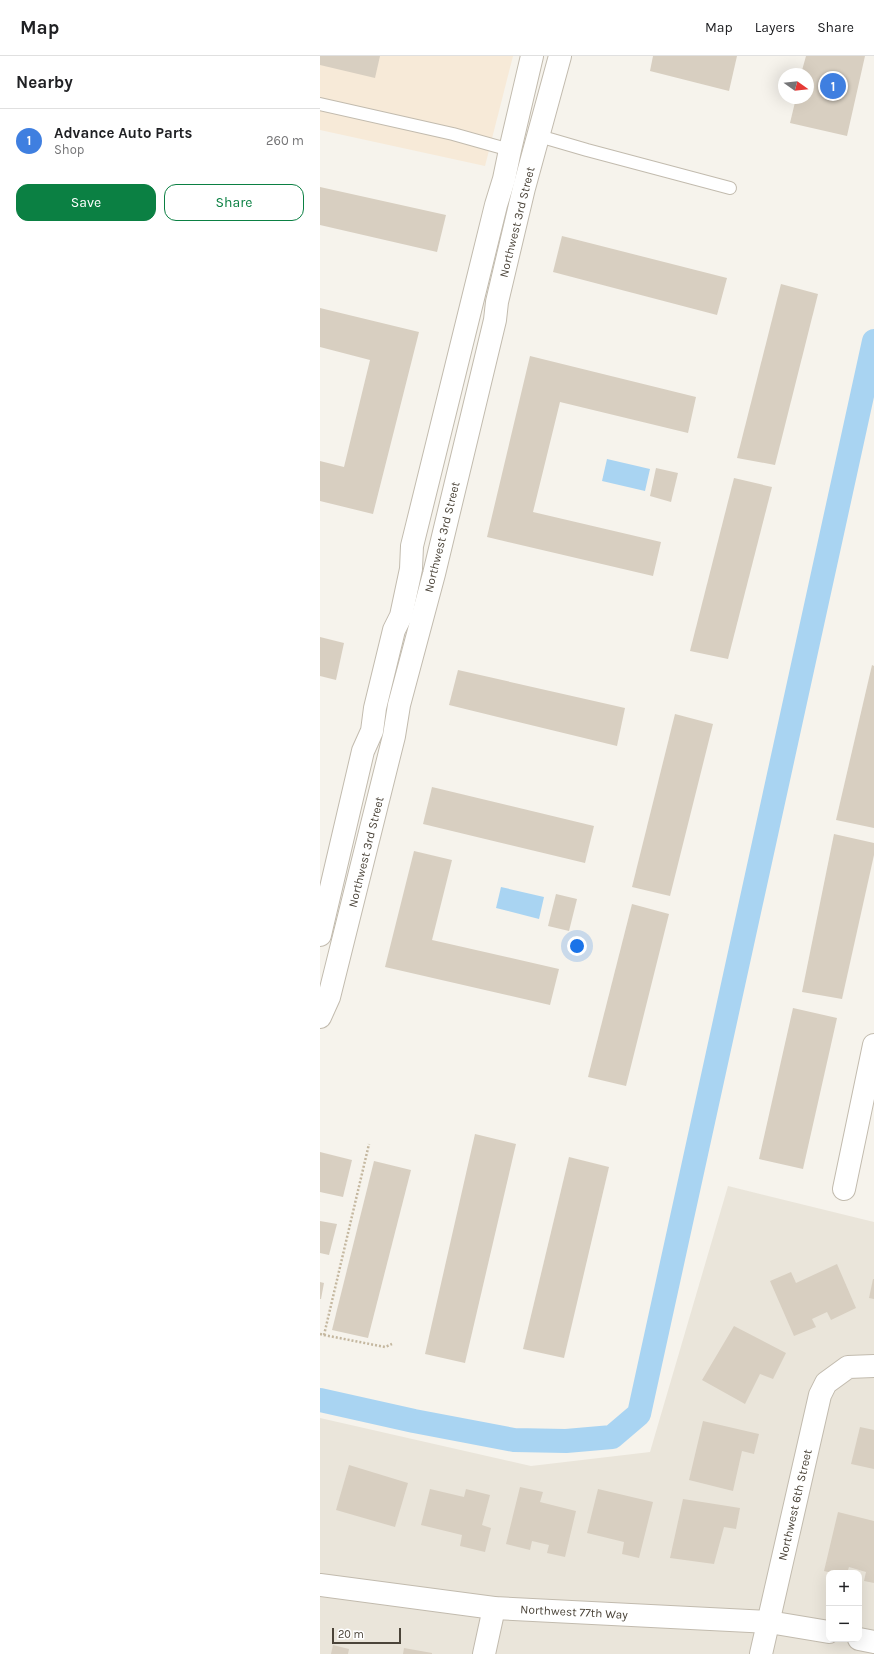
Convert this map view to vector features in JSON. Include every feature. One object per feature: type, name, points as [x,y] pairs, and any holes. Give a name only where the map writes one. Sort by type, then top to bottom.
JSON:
[{"type":"street","name":"Northwest 3rd Street","points":[[320,935],[363,751],[372,731],[375,708],[394,630],[401,616],[410,569],[412,546],[496,205],[504,179],[532,56]]},
{"type":"street","name":"Northwest 3rd Street","points":[[320,1017],[329,997],[381,790],[394,736],[399,705],[436,566],[493,328],[497,302],[524,188],[560,56]]},
{"type":"street","points":[[844,1189],[871,1083],[874,1045]]},
{"type":"street","name":"Northwest 6th Street","points":[[761,1654],[769,1622],[775,1587],[820,1395],[826,1383],[848,1367],[874,1366]]},
{"type":"street","name":"Northwest 77th Way","points":[[320,1584],[494,1608],[769,1622],[826,1632]]},
{"type":"street","points":[[484,1654],[494,1608]]},
{"type":"street","points":[[862,1640],[874,1642]]},
{"type":"lane","points":[[320,104],[453,134],[510,150]]},
{"type":"lane","points":[[539,136],[730,188]]},
{"type":"path","points":[[324,1334],[369,1144]]},
{"type":"path","points":[[320,1334],[385,1347],[392,1344]]},
{"type":"shaded area","points":[[320,56],[513,56],[485,166],[320,130]]},
{"type":"shaded area","points":[[728,1186],[874,1222],[874,1654],[320,1654],[320,1418],[531,1466],[650,1452]]},
{"type":"water","points":[[607,459],[650,469],[645,491],[602,481]]},
{"type":"water","points":[[501,887],[544,897],[539,919],[496,908]]},
{"type":"building","points":[[320,56],[380,56],[375,78],[320,65]]},
{"type":"building","points":[[653,56],[737,56],[729,91],[650,71]]},
{"type":"building","points":[[806,56],[865,56],[847,136],[790,123],[795,104],[814,104],[814,68],[803,68]]},
{"type":"building","points":[[320,187],[446,215],[437,252],[320,225]]},
{"type":"building","points":[[562,236],[727,278],[717,315],[553,272]]},
{"type":"building","points":[[781,284],[818,294],[775,465],[737,458]]},
{"type":"building","points":[[320,308],[419,332],[373,514],[320,501],[320,461],[344,467],[370,360],[320,347]]},
{"type":"building","points":[[530,356],[696,397],[688,433],[560,402],[533,512],[661,542],[653,576],[487,537]]},
{"type":"building","points":[[656,468],[678,473],[671,502],[650,496]]},
{"type":"building","points":[[734,478],[772,487],[728,659],[690,651]]},
{"type":"building","points":[[320,637],[344,643],[336,680],[320,676]]},
{"type":"building","points":[[872,665],[874,666],[874,828],[836,820]]},
{"type":"building","points":[[458,670],[625,708],[617,746],[449,705]]},
{"type":"building","points":[[675,714],[713,724],[670,896],[632,887]]},
{"type":"building","points":[[432,787],[594,826],[585,863],[423,824]]},
{"type":"building","points":[[834,834],[874,843],[874,855],[842,999],[802,992]]},
{"type":"building","points":[[414,851],[452,860],[432,940],[559,969],[550,1005],[385,967]]},
{"type":"building","points":[[556,894],[577,899],[569,931],[548,926]]},
{"type":"building","points":[[632,904],[669,914],[626,1086],[588,1077]]},
{"type":"building","points":[[793,1008],[837,1018],[803,1169],[759,1159]]},
{"type":"building","points":[[475,1134],[516,1144],[465,1363],[425,1354]]},
{"type":"building","points":[[320,1152],[352,1160],[343,1197],[320,1192]]},
{"type":"building","points":[[569,1157],[609,1167],[564,1358],[523,1349]]},
{"type":"building","points":[[374,1161],[411,1170],[368,1338],[332,1330]]},
{"type":"building","points":[[320,1221],[337,1224],[329,1255],[320,1253]]},
{"type":"building","points":[[837,1264],[856,1308],[831,1320],[827,1312],[812,1319],[816,1327],[794,1336],[770,1281],[791,1272],[796,1283]]},
{"type":"building","points":[[874,1279],[874,1299],[869,1298]]},
{"type":"building","points":[[320,1282],[324,1283],[321,1299],[320,1299]]},
{"type":"building","points":[[734,1326],[786,1353],[773,1379],[760,1374],[745,1404],[702,1380]]},
{"type":"building","points":[[703,1421],[759,1434],[754,1454],[742,1451],[733,1491],[689,1480]]},
{"type":"building","points":[[860,1427],[874,1430],[874,1469],[851,1464]]},
{"type":"building","points":[[349,1465],[408,1483],[395,1527],[336,1510]]},
{"type":"building","points":[[520,1487],[543,1492],[540,1502],[576,1511],[565,1557],[547,1553],[549,1545],[532,1541],[530,1550],[506,1544]]},
{"type":"building","points":[[430,1489],[464,1497],[466,1489],[490,1495],[482,1525],[491,1528],[485,1552],[460,1546],[462,1535],[421,1525]]},
{"type":"building","points":[[598,1489],[653,1502],[639,1558],[622,1554],[624,1542],[587,1533]]},
{"type":"building","points":[[683,1499],[740,1508],[736,1529],[724,1527],[714,1564],[670,1558]]},
{"type":"building","points":[[838,1512],[874,1521],[874,1583],[864,1581],[866,1572],[862,1570],[849,1567],[848,1570],[824,1571]]},
{"type":"building","points":[[333,1645],[349,1649],[348,1654],[331,1654]]},
{"type":"building","points":[[404,1648],[432,1653],[432,1654],[403,1654]]},
{"type":"waterway","points":[[320,1400],[414,1421],[514,1440],[566,1441],[612,1437],[639,1414],[874,341]]},
{"type":"place","name":"Advance Auto Parts","points":[[833,86]]}]
